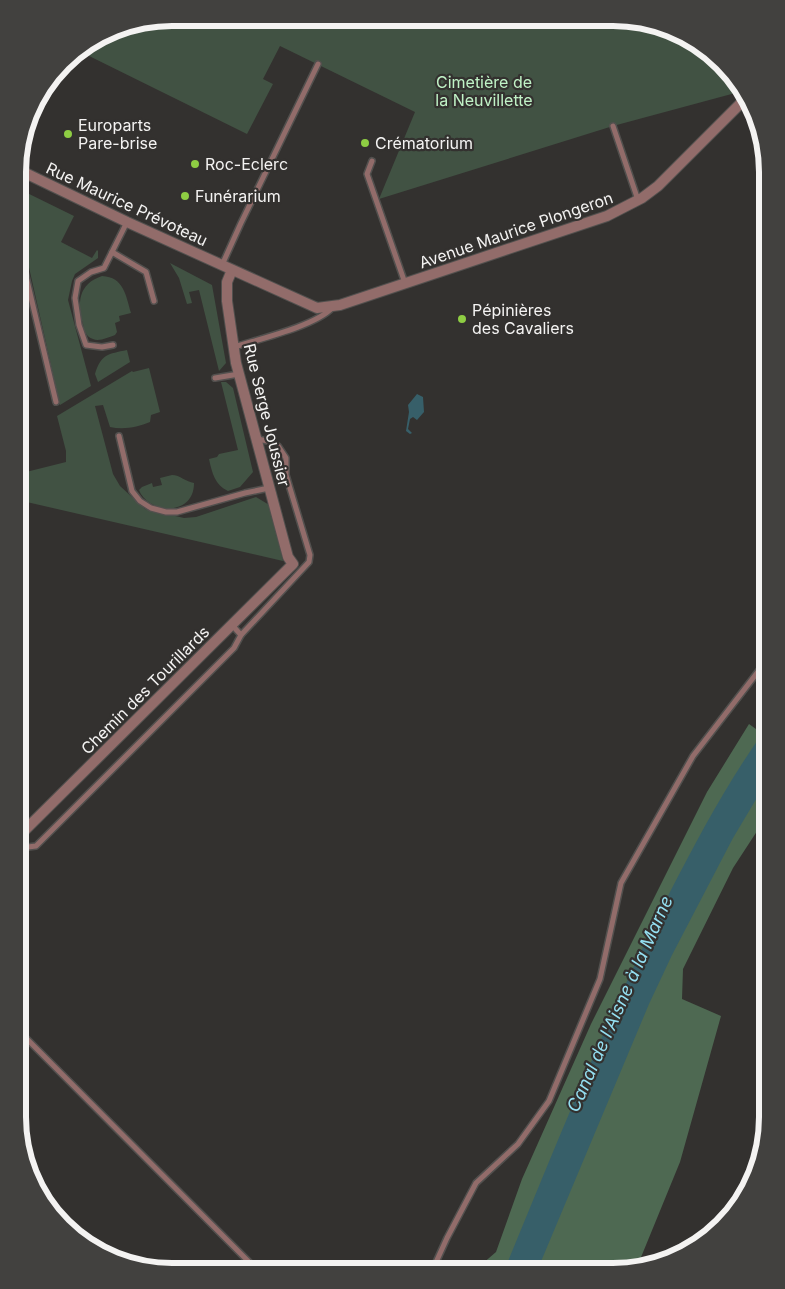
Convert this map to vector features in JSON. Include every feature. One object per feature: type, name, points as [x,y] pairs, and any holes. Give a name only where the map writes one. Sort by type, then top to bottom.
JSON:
[{"type":"street","name":"Avenue Maurice Plongeron","points":[[317,308],[334,306],[405,284],[607,216],[638,200],[658,186],[741,103]]},
{"type":"street","name":"Rue Maurice Prévoteau","points":[[26,173],[127,222],[317,308]]},
{"type":"street","name":"Rue Serge Joussier","points":[[227,268],[227,301],[239,374],[288,557],[293,564]]},
{"type":"street","name":"Chemin des Tourillards","points":[[26,829],[293,564]]},
{"type":"lane","name":"Rue Maurice Prévoteau","points":[[227,268],[241,223],[318,64]]},
{"type":"lane","points":[[613,126],[638,200]]},
{"type":"lane","name":"Avenue Maurice Plongeron","points":[[372,162],[367,174],[405,284]]},
{"type":"lane","points":[[113,345],[102,347],[86,345],[79,325],[75,298],[78,281],[91,272],[104,268],[127,222]]},
{"type":"lane","points":[[112,252],[146,272],[154,300]]},
{"type":"lane","points":[[26,276],[56,402]]},
{"type":"lane","points":[[234,347],[310,322],[326,314],[334,306]]},
{"type":"lane","points":[[216,378],[239,374]]},
{"type":"lane","points":[[119,436],[132,491],[140,501],[151,508],[166,512],[178,512],[245,492],[269,488]]},
{"type":"lane","points":[[26,846],[36,846],[234,648],[241,635],[309,562],[310,555],[286,475],[286,458],[278,446],[268,440],[256,439]]},
{"type":"lane","points":[[232,625],[241,635]]},
{"type":"lane","points":[[436,1263],[476,1183],[518,1144],[549,1101],[600,979],[621,883],[692,756],[758,671]]},
{"type":"lane","points":[[26,1038],[250,1263]]},
{"type":"green space","name":"Cimetière de la Neuvillette","points":[[173,26],[612,26],[650,31],[686,46],[716,69],[734,93],[613,126],[379,199],[415,112],[280,46],[263,79],[273,84],[247,134],[87,55],[117,37],[144,29]]},
{"type":"green space","points":[[26,192],[74,216],[61,242],[92,258],[98,251],[98,258],[75,274],[68,300],[91,386],[60,405],[26,254]]},
{"type":"green space","points":[[170,263],[212,285],[226,363],[219,371],[199,290],[189,292],[192,303],[187,304],[179,278]]},
{"type":"green space","points":[[102,276],[109,277],[120,284],[131,313],[119,316],[120,321],[115,323],[117,332],[115,335],[95,340],[89,337],[85,331],[80,302],[81,295],[88,284]]},
{"type":"green space","points":[[127,350],[130,362],[98,382],[95,374],[100,362],[110,354]]},
{"type":"green space","points":[[149,368],[160,412],[151,415],[150,422],[131,428],[110,427],[103,405],[95,406],[113,474],[120,486],[145,509],[184,518],[196,517],[256,497],[271,506],[283,561],[26,502],[26,472],[66,462],[66,451],[57,416],[133,372]]},
{"type":"green space","points":[[221,382],[226,382],[233,388],[253,472],[240,487],[228,491],[217,482],[209,459],[217,457],[219,454],[238,450]]},
{"type":"green space","points":[[172,475],[194,483],[192,494],[187,502],[179,507],[160,507],[151,504],[139,490],[152,483],[153,487],[162,485],[160,478]]},
{"type":"green space","points":[[749,724],[758,731],[758,829],[733,868],[683,969],[682,999],[721,1016],[680,1162],[640,1260],[612,1263],[483,1263],[496,1252],[522,1179],[591,1024],[707,792]]},
{"type":"water","points":[[417,394],[423,397],[424,412],[417,420],[413,417],[410,419],[408,429],[412,433],[410,434],[406,431],[409,412],[408,405]]},
{"type":"water","name":"Canal de l'Aisne à la Marne","points":[[758,739],[758,796],[733,838],[672,955],[649,1004],[540,1263],[507,1263],[584,1079],[648,937],[682,869],[740,766]]},
{"type":"place","name":"Europarts Pare-brise","points":[[68,134]]},
{"type":"place","name":"Crématorium","points":[[365,143]]},
{"type":"place","name":"Roc-Eclerc","points":[[195,164]]},
{"type":"place","name":"Funérarium","points":[[185,196]]},
{"type":"place","name":"Pépinières des Cavaliers","points":[[462,319]]}]
